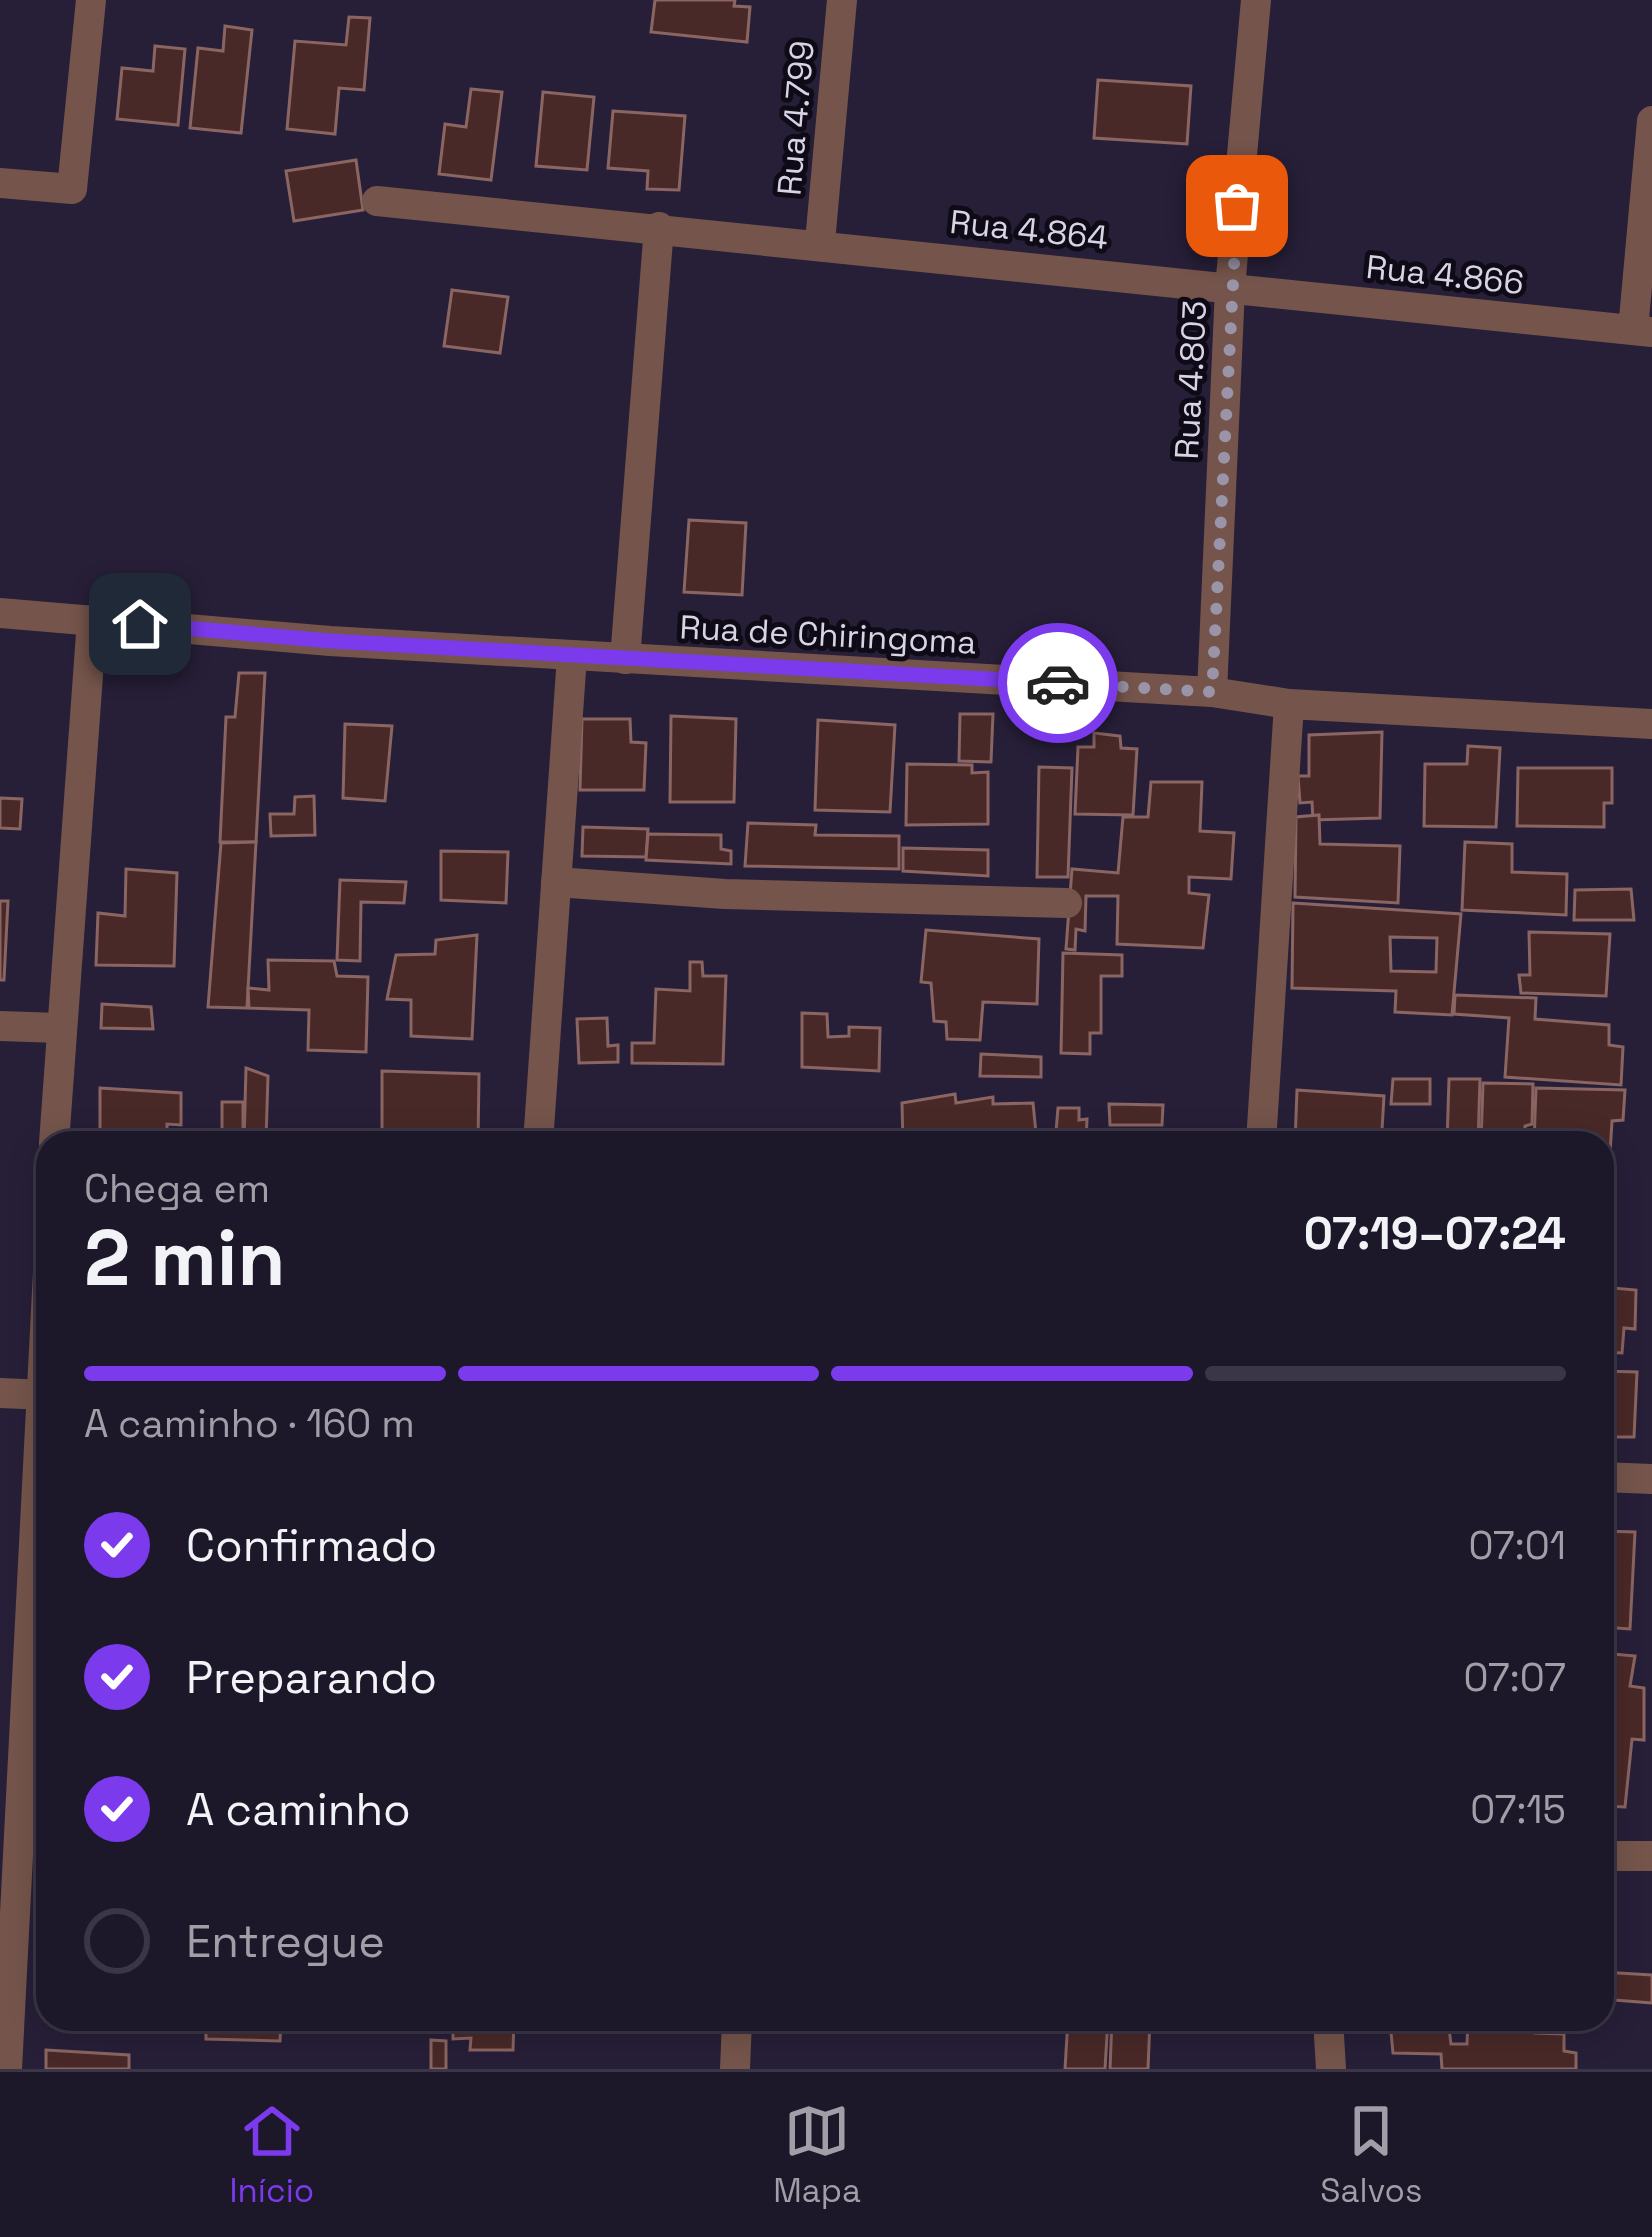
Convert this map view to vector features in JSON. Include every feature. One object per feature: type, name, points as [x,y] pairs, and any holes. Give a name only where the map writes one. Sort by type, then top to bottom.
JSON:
[{"type":"street","points":[[0,183],[73,190],[91,0]]},
{"type":"street","name":"Rua 4.799","points":[[820,242],[842,0]]},
{"type":"street","name":"Rua 4.803","points":[[1212,692],[1230,288],[1256,0]]},
{"type":"street","points":[[1642,331],[1652,121]]},
{"type":"street","name":"Rua 4.864","points":[[377,201],[820,242],[1230,288]]},
{"type":"street","points":[[625,659],[659,227]]},
{"type":"street","name":"Rua 4.866","points":[[1230,288],[1642,331]]},
{"type":"street","name":"Rua de Chiringoma","points":[[0,614],[572,656],[1212,692],[1289,704],[1652,724]]},
{"type":"street","points":[[55,1131],[92,620]]},
{"type":"street","points":[[539,1131],[572,656]]},
{"type":"street","points":[[1262,1131],[1289,704]]},
{"type":"street","points":[[556,882],[725,894],[1067,902]]},
{"type":"street","points":[[0,1026],[60,1028]]},
{"type":"street","points":[[0,1394],[36,1395]]},
{"type":"street","points":[[1614,1477],[1652,1479]]},
{"type":"street","points":[[7,2069],[11,1760],[36,1492]]},
{"type":"street","points":[[1614,1856],[1652,1856]]},
{"type":"street","points":[[735,2069],[737,2031]]},
{"type":"street","points":[[1328,2031],[1330,2069]]},
{"type":"building","points":[[655,0],[735,0],[734,6],[750,7],[747,42],[651,32]]},
{"type":"building","points":[[349,17],[370,18],[364,90],[339,88],[335,134],[287,129],[295,41],[346,45]]},
{"type":"building","points":[[225,26],[252,30],[241,133],[190,128],[198,48],[223,51]]},
{"type":"building","points":[[155,46],[185,49],[178,125],[117,119],[122,68],[153,71]]},
{"type":"building","points":[[1098,80],[1191,86],[1187,144],[1094,138]]},
{"type":"building","points":[[471,89],[502,92],[491,180],[439,174],[445,124],[466,127]]},
{"type":"building","points":[[543,92],[594,97],[587,170],[536,166]]},
{"type":"building","points":[[613,111],[685,116],[679,190],[647,189],[648,171],[608,168]]},
{"type":"building","points":[[356,160],[363,210],[294,221],[286,171]]},
{"type":"building","points":[[452,290],[508,297],[500,353],[444,346]]},
{"type":"building","points":[[689,520],[746,523],[742,595],[684,592]]},
{"type":"building","points":[[239,673],[265,673],[256,842],[220,842],[226,717],[235,717]]},
{"type":"building","points":[[960,714],[993,714],[991,762],[959,761]]},
{"type":"building","points":[[671,716],[736,719],[734,802],[670,802]]},
{"type":"building","points":[[582,719],[630,719],[631,742],[646,743],[644,790],[580,790]]},
{"type":"building","points":[[818,720],[895,725],[890,812],[815,810]]},
{"type":"building","points":[[345,724],[392,726],[385,801],[343,798]]},
{"type":"building","points":[[1382,732],[1380,818],[1313,820],[1312,802],[1300,803],[1298,776],[1309,776],[1309,735]]},
{"type":"building","points":[[1094,733],[1120,736],[1121,748],[1137,749],[1133,815],[1075,814],[1078,747],[1094,747]]},
{"type":"building","points":[[1468,746],[1500,748],[1496,827],[1424,826],[1425,764],[1467,764]]},
{"type":"building","points":[[907,764],[972,765],[972,773],[988,772],[988,824],[906,825]]},
{"type":"building","points":[[1039,767],[1072,768],[1068,877],[1037,877]]},
{"type":"building","points":[[1518,768],[1612,768],[1612,803],[1604,803],[1604,827],[1517,826]]},
{"type":"building","points":[[1151,782],[1202,782],[1200,831],[1234,833],[1231,879],[1189,877],[1189,893],[1209,895],[1203,948],[1117,944],[1118,896],[1086,896],[1085,931],[1076,929],[1075,950],[1066,949],[1072,869],[1118,873],[1123,817],[1148,817]]},
{"type":"building","points":[[314,796],[315,835],[271,836],[270,814],[294,814],[295,797]]},
{"type":"building","points":[[0,798],[22,799],[20,829],[0,828]]},
{"type":"building","points":[[1319,815],[1320,844],[1400,846],[1398,903],[1295,897],[1296,817]]},
{"type":"building","points":[[748,823],[816,825],[815,835],[899,836],[899,869],[745,866]]},
{"type":"building","points":[[583,827],[648,829],[646,857],[582,856]]},
{"type":"building","points":[[648,834],[721,835],[721,849],[731,851],[731,864],[646,860]]},
{"type":"building","points":[[256,842],[247,1008],[208,1007],[221,843]]},
{"type":"building","points":[[1465,842],[1512,844],[1512,872],[1567,874],[1566,915],[1462,910]]},
{"type":"building","points":[[903,848],[988,850],[988,876],[903,871]]},
{"type":"building","points":[[441,851],[508,852],[506,903],[441,900]]},
{"type":"building","points":[[126,869],[177,873],[174,966],[96,965],[98,913],[125,916]]},
{"type":"building","points":[[340,880],[406,882],[404,903],[361,902],[360,961],[337,960]]},
{"type":"building","points":[[1631,889],[1634,920],[1574,920],[1575,890]]},
{"type":"building","points":[[0,901],[8,901],[4,980],[0,980]]},
{"type":"building","points":[[1293,903],[1461,914],[1452,1015],[1395,1012],[1396,991],[1292,988]],"holes":[[[1390,937],[1437,938],[1436,972],[1391,971]]]},
{"type":"building","points":[[926,930],[1039,939],[1037,1004],[983,1002],[980,1040],[947,1039],[946,1022],[934,1021],[931,983],[921,982]]},
{"type":"building","points":[[1529,932],[1610,934],[1606,996],[1521,993],[1519,975],[1530,975]]},
{"type":"building","points":[[477,935],[472,1039],[411,1036],[411,1000],[387,999],[396,955],[435,954],[436,940]]},
{"type":"building","points":[[1063,953],[1122,955],[1122,976],[1101,976],[1101,1033],[1090,1033],[1090,1054],[1061,1053]]},
{"type":"building","points":[[268,960],[334,961],[337,976],[368,977],[366,1052],[308,1050],[309,1010],[249,1008],[248,988],[269,990]]},
{"type":"building","points":[[690,962],[702,962],[703,976],[726,976],[723,1064],[632,1063],[632,1043],[654,1043],[656,989],[690,991]]},
{"type":"building","points":[[1455,995],[1536,998],[1535,1019],[1609,1025],[1609,1045],[1623,1047],[1621,1085],[1505,1077],[1509,1018],[1454,1014]]},
{"type":"building","points":[[102,1004],[151,1007],[153,1029],[101,1028]]},
{"type":"building","points":[[802,1013],[827,1014],[828,1037],[849,1036],[849,1027],[880,1028],[879,1071],[802,1067]]},
{"type":"building","points":[[607,1018],[608,1046],[618,1045],[618,1062],[579,1063],[577,1019]]},
{"type":"building","points":[[981,1054],[1041,1057],[1041,1077],[980,1076]]},
{"type":"building","points":[[246,1068],[268,1076],[266,1131],[244,1131]]},
{"type":"building","points":[[382,1071],[479,1074],[478,1131],[382,1131]]},
{"type":"building","points":[[1393,1079],[1430,1079],[1430,1104],[1391,1104]]},
{"type":"building","points":[[1449,1079],[1480,1079],[1478,1131],[1447,1131]]},
{"type":"building","points":[[1483,1083],[1533,1084],[1532,1124],[1525,1131],[1481,1131]]},
{"type":"building","points":[[100,1088],[181,1093],[181,1125],[167,1124],[167,1131],[100,1131]]},
{"type":"building","points":[[1536,1088],[1625,1090],[1623,1120],[1612,1121],[1611,1131],[1534,1131]]},
{"type":"building","points":[[1297,1090],[1384,1096],[1382,1130],[1392,1130],[1392,1131],[1295,1131]]},
{"type":"building","points":[[955,1094],[956,1103],[993,1097],[993,1104],[1033,1103],[1036,1131],[903,1131],[902,1103]]},
{"type":"building","points":[[222,1102],[243,1102],[243,1131],[222,1131]]},
{"type":"building","points":[[1109,1104],[1163,1105],[1162,1125],[1110,1125]]},
{"type":"building","points":[[1058,1108],[1079,1108],[1079,1120],[1087,1119],[1086,1131],[1056,1131]]},
{"type":"building","points":[[1614,1288],[1636,1290],[1635,1329],[1624,1328],[1622,1353],[1614,1353]]},
{"type":"building","points":[[1614,1371],[1637,1372],[1634,1437],[1614,1437]]},
{"type":"building","points":[[1614,1531],[1635,1532],[1630,1629],[1614,1628]]},
{"type":"building","points":[[1614,1654],[1635,1656],[1630,1686],[1644,1688],[1644,1740],[1632,1739],[1625,1807],[1614,1807]]},
{"type":"building","points":[[1614,1973],[1652,1975],[1652,2003],[1614,2000]]},
{"type":"building","points":[[206,2031],[280,2031],[280,2041],[206,2039]]},
{"type":"building","points":[[453,2031],[514,2031],[513,2050],[470,2050],[471,2038],[453,2039]]},
{"type":"building","points":[[1067,2031],[1107,2031],[1105,2069],[1065,2069]]},
{"type":"building","points":[[1112,2031],[1150,2031],[1148,2069],[1110,2069]]},
{"type":"building","points":[[1391,2031],[1449,2031],[1451,2044],[1467,2044],[1468,2031],[1564,2034],[1564,2051],[1576,2053],[1576,2069],[1442,2069],[1441,2054],[1393,2053]]},
{"type":"building","points":[[431,2040],[446,2041],[446,2069],[431,2069]]},
{"type":"building","points":[[46,2050],[129,2055],[129,2069],[46,2069]]},
{"type":"way so far","points":[[1058,683],[1212,692],[1237,206]]},
{"type":"route","points":[[140,624],[330,641],[1058,683]]}]
